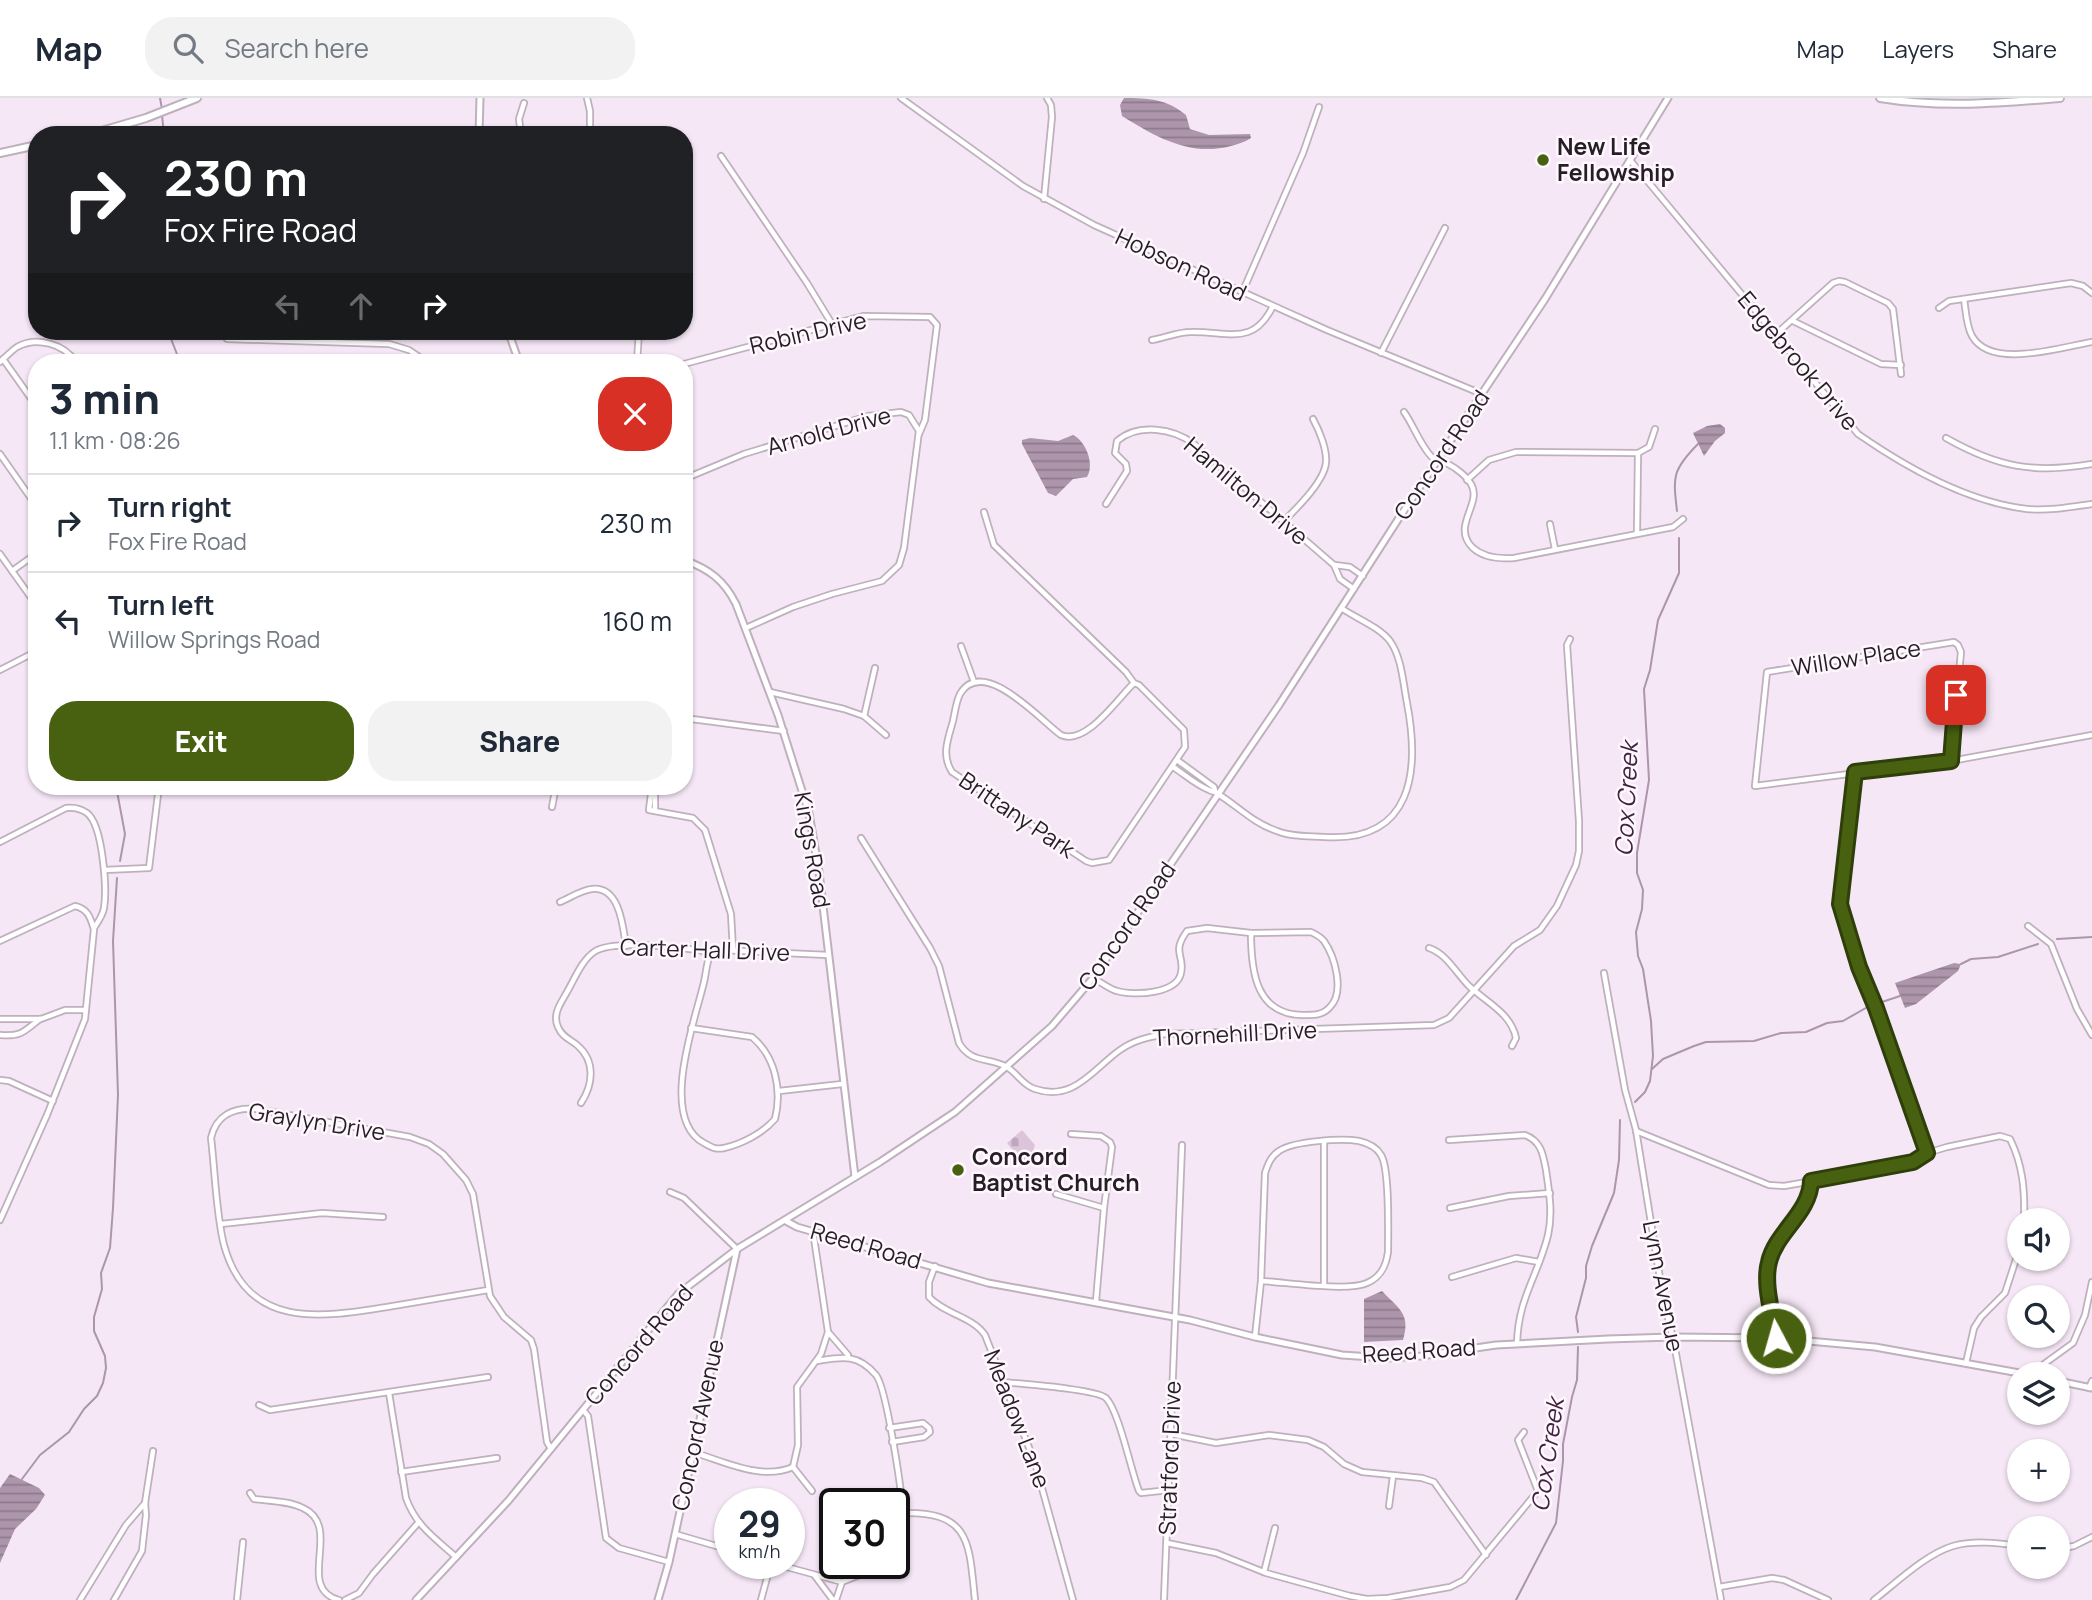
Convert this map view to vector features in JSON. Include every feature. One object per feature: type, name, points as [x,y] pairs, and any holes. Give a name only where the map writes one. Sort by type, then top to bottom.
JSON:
[{"type":"main road","points":[[119,126],[197,98]]},
{"type":"main road","points":[[1881,98],[1946,105],[1987,105],[2060,98]]},
{"type":"main road","points":[[0,153],[28,147]]},
{"type":"street","points":[[480,98],[480,126]]},
{"type":"street","points":[[586,98],[590,111],[590,126]]},
{"type":"street","name":"Hobson Road","points":[[901,98],[1044,199],[1094,225],[1242,293],[1482,394]]},
{"type":"street","points":[[1044,199],[1052,117],[1047,98]]},
{"type":"street","name":"Concord Road","points":[[416,1600],[551,1450],[678,1294],[737,1249],[786,1221],[955,1112],[1052,1026],[1093,978],[1545,299],[1668,98]]},
{"type":"street","points":[[520,126],[524,103]]},
{"type":"street","points":[[1242,293],[1311,133],[1319,107]]},
{"type":"street","points":[[721,156],[832,324]]},
{"type":"street","name":"Edgebrook Drive","points":[[1630,160],[1858,434],[1909,466],[1960,490],[2012,506],[2049,509],[2092,504]]},
{"type":"street","points":[[1381,353],[1445,228]]},
{"type":"street","points":[[1775,335],[1833,283],[1845,282],[1888,303],[1893,309],[1901,374]]},
{"type":"street","points":[[1939,308],[1949,301],[2071,284],[2083,286],[2092,293]]},
{"type":"street","points":[[1964,299],[1973,338],[1989,352],[2021,354],[2092,342]]},
{"type":"street","points":[[1152,340],[1191,332],[1244,335],[1254,331],[1266,320],[1273,306]]},
{"type":"street","name":"Robin Drive","points":[[693,362],[832,324],[874,316],[930,317],[937,325],[925,420],[919,434]]},
{"type":"street","points":[[1793,321],[1881,363],[1901,365]]},
{"type":"street","points":[[259,340],[388,344],[415,354]]},
{"type":"street","points":[[28,395],[2,360],[18,347],[46,342],[67,354]]},
{"type":"street","name":"Arnold Drive","points":[[693,475],[744,454],[868,416],[901,412],[914,421],[919,434],[904,548],[899,565],[882,581],[793,607],[746,628]]},
{"type":"street","points":[[1404,412],[1432,457],[1454,468],[1467,480],[1474,492],[1465,522],[1465,533],[1469,545],[1478,552],[1497,559],[1673,527],[1683,519]]},
{"type":"street","points":[[1283,522],[1322,475],[1326,462],[1324,446],[1313,419]]},
{"type":"street","points":[[1467,480],[1489,460],[1516,452],[1639,453],[1649,447],[1655,429]]},
{"type":"street","name":"Hamilton Drive","points":[[1106,504],[1127,471],[1126,464],[1115,453],[1115,445],[1125,435],[1159,430],[1178,434],[1194,444],[1334,565],[1340,579],[1354,589]]},
{"type":"street","points":[[1946,438],[1977,455],[2009,466],[2052,470],[2092,464]]},
{"type":"street","points":[[1637,532],[1639,453]]},
{"type":"street","points":[[0,454],[28,494]]},
{"type":"street","name":"Brittany Park","points":[[974,682],[960,694],[957,701],[945,756],[947,764],[954,773],[1086,861],[1092,863],[1109,860],[1185,747],[1184,730],[995,545],[984,512]]},
{"type":"street","points":[[1550,524],[1555,549]]},
{"type":"street","points":[[0,554],[28,593]]},
{"type":"street","points":[[12,571],[28,559]]},
{"type":"street","name":"Kings Road","points":[[693,564],[722,581],[736,604],[770,692],[807,801],[855,1177]]},
{"type":"street","name":"Hamilton Drive","points":[[1334,565],[1350,567],[1363,576]]},
{"type":"street","points":[[1173,767],[1217,793],[1253,821],[1279,832],[1299,836],[1351,837],[1369,831],[1396,815],[1404,798],[1413,757],[1413,735],[1396,652],[1384,635],[1341,608]]},
{"type":"street","name":"Thornehill Drive","points":[[1007,1067],[1037,1090],[1065,1089],[1089,1078],[1121,1049],[1146,1038],[1165,1034],[1425,1026],[1449,1018],[1514,946],[1540,930],[1548,921],[1576,865],[1579,832],[1567,647],[1570,639]]},
{"type":"street","name":"Willow Place","points":[[1855,772],[1755,786],[1767,672],[1954,642],[1961,652],[1951,761]]},
{"type":"street","points":[[961,646],[974,682],[996,684],[1061,735],[1071,737],[1085,733],[1134,683]]},
{"type":"street","points":[[0,670],[28,656]]},
{"type":"street","points":[[864,716],[875,668]]},
{"type":"street","points":[[770,692],[864,716],[886,735]]},
{"type":"street","points":[[693,719],[784,731]]},
{"type":"street","points":[[1927,1153],[1859,967],[1840,904],[1855,772],[1951,761],[2092,735]]},
{"type":"street","points":[[1177,760],[1214,787],[1217,793]]},
{"type":"street","points":[[104,870],[149,868],[158,795]]},
{"type":"street","points":[[552,807],[554,795]]},
{"type":"street","points":[[653,795],[652,810],[693,818],[705,830],[731,915],[733,950]]},
{"type":"street","points":[[0,842],[55,813],[76,807],[88,814],[94,822],[104,870],[104,910],[94,929],[85,1019],[53,1101],[0,1220]]},
{"type":"street","points":[[862,838],[939,966],[959,1043],[965,1053],[1007,1067]]},
{"type":"street","points":[[560,902],[592,889],[602,890],[611,897],[622,921],[626,946]]},
{"type":"street","points":[[0,941],[75,905],[83,908],[89,915],[94,929]]},
{"type":"street","points":[[2028,926],[2051,944],[2077,1009],[2092,1035]]},
{"type":"street","points":[[1093,978],[1120,992],[1164,991],[1174,986],[1182,971],[1178,948],[1187,932],[1207,928],[1251,933],[1311,932],[1323,940],[1337,974],[1335,1000],[1329,1009],[1319,1014],[1294,1015],[1272,1006],[1255,979],[1251,933]]},
{"type":"street","name":"Carter Hall Drive","points":[[581,1103],[592,1083],[588,1061],[577,1045],[568,1040],[558,1027],[556,1011],[587,958],[605,947],[700,950],[710,955],[712,951],[733,950],[828,956]]},
{"type":"street","points":[[1429,948],[1444,957],[1514,1028],[1516,1038],[1512,1046]]},
{"type":"street","points":[[691,1028],[752,1037],[759,1042],[770,1061],[779,1091],[775,1119],[754,1136],[734,1146],[719,1150],[696,1139],[688,1125],[682,1088],[682,1062],[710,955]]},
{"type":"street","name":"Lynn Avenue","points":[[1604,973],[1625,1090],[1636,1130],[1663,1297],[1721,1600]]},
{"type":"street","points":[[0,1035],[15,1036],[23,1033],[41,1019],[65,1010],[86,1010]]},
{"type":"street","points":[[0,1019],[41,1019]]},
{"type":"street","points":[[0,1080],[9,1081],[53,1101]]},
{"type":"street","points":[[779,1091],[842,1084]]},
{"type":"street","name":"Graylyn Drive","points":[[488,1290],[319,1316],[285,1313],[273,1308],[245,1287],[223,1243],[211,1138],[214,1127],[229,1112],[241,1108],[256,1109],[410,1137],[429,1144],[443,1154],[466,1180],[473,1194],[488,1290],[504,1317],[531,1339],[547,1442],[551,1450]]},
{"type":"street","points":[[1636,1130],[1712,1159],[1769,1185],[1784,1186],[1913,1162],[1927,1153],[2000,1136],[2011,1139],[2018,1156],[2025,1192],[2024,1208]]},
{"type":"street","points":[[1071,1134],[1101,1136],[1110,1142],[1112,1147],[1096,1301]]},
{"type":"street","points":[[1449,1140],[1515,1135],[1530,1137],[1542,1149],[1550,1193],[1550,1223],[1539,1262],[1520,1308],[1517,1344]]},
{"type":"street","points":[[1255,1337],[1261,1281],[1265,1173],[1270,1161],[1283,1148],[1295,1144],[1361,1141],[1372,1146],[1382,1156],[1386,1171],[1388,1252],[1386,1265],[1379,1275],[1358,1286],[1261,1281]]},
{"type":"street","points":[[1324,1142],[1324,1285]]},
{"type":"street","name":"Stratford Drive","points":[[1164,1600],[1182,1145]]},
{"type":"street","points":[[1776,1338],[1767,1283],[1768,1265],[1781,1239],[1811,1195],[1811,1181]]},
{"type":"street","points":[[670,1192],[684,1198],[737,1249]]},
{"type":"street","points":[[1450,1208],[1509,1196],[1550,1193]]},
{"type":"street","points":[[1056,1194],[1104,1208]]},
{"type":"street","points":[[221,1224],[322,1213],[383,1217]]},
{"type":"street","name":"Reed Road","points":[[786,1221],[988,1283],[1175,1317],[1342,1355],[1387,1358],[1517,1344],[1672,1337],[1776,1338],[1875,1347],[2007,1371]]},
{"type":"street","points":[[793,1468],[798,1446],[797,1387],[816,1361],[828,1332],[813,1231]]},
{"type":"street","name":"Concord Avenue","points":[[659,1600],[737,1249]]},
{"type":"street","points":[[1452,1277],[1516,1258],[1539,1262]]},
{"type":"street","name":"Meadow Lane","points":[[935,1266],[929,1282],[929,1297],[935,1304],[981,1329],[1003,1382],[1035,1463],[1073,1600]]},
{"type":"street","points":[[1966,1363],[1974,1328],[2005,1293],[2012,1271]]},
{"type":"street","points":[[2046,1362],[2073,1343],[2085,1315],[2092,1284]]},
{"type":"street","points":[[828,1332],[849,1356],[878,1377],[890,1428],[898,1488]]},
{"type":"street","points":[[816,1361],[849,1356]]},
{"type":"street","points":[[259,1405],[270,1410],[488,1377]]},
{"type":"street","points":[[2070,1384],[2091,1388],[2092,1381]]},
{"type":"street","points":[[1003,1382],[1091,1393],[1105,1398],[1114,1412],[1139,1491],[1169,1490]]},
{"type":"street","points":[[389,1393],[406,1498],[414,1519],[456,1558]]},
{"type":"street","points":[[583,1410],[588,1416],[606,1538],[620,1548],[669,1562]]},
{"type":"street","points":[[890,1428],[923,1423],[929,1427],[930,1432],[925,1437],[892,1442]]},
{"type":"street","points":[[1167,1543],[1216,1553],[1264,1572],[1350,1597],[1379,1599],[1450,1587],[1464,1580],[1538,1491],[1518,1440],[1524,1432]]},
{"type":"street","points":[[1171,1434],[1216,1443],[1269,1436],[1308,1440],[1324,1447],[1353,1469],[1434,1482],[1486,1555]]},
{"type":"street","points":[[114,1600],[142,1551],[145,1503],[153,1451]]},
{"type":"street","points":[[692,1452],[765,1473],[779,1473],[793,1468]]},
{"type":"street","points":[[401,1472],[497,1458]]},
{"type":"street","points":[[793,1468],[812,1491]]},
{"type":"street","points":[[1389,1506],[1392,1476]]},
{"type":"street","points":[[250,1493],[254,1499],[300,1507],[316,1519],[322,1539],[318,1573],[320,1586],[326,1595],[338,1600]]},
{"type":"street","points":[[80,1600],[126,1525],[145,1503]]},
{"type":"street","points":[[910,1513],[942,1517],[960,1530],[970,1553],[975,1600]]},
{"type":"street","points":[[345,1600],[359,1593],[418,1523]]},
{"type":"street","points":[[1264,1572],[1275,1528]]},
{"type":"street","points":[[675,1534],[714,1545]]},
{"type":"street","points":[[2070,1547],[2092,1537]]},
{"type":"street","points":[[237,1600],[243,1542]]},
{"type":"street","points":[[1874,1600],[1952,1546],[1985,1543],[2007,1545]]},
{"type":"street","points":[[805,1572],[842,1582],[850,1579]]},
{"type":"street","points":[[815,1575],[834,1600],[842,1582]]},
{"type":"street","points":[[1719,1587],[1772,1578],[1784,1580],[1828,1600]]},
{"type":"street","points":[[761,1600],[767,1579]]},
{"type":"green space","points":[[1022,1130],[1035,1145],[1030,1161],[1025,1165],[1007,1143]]},
{"type":"shaded area","points":[[1124,98],[1149,99],[1172,106],[1186,115],[1190,129],[1209,135],[1250,134],[1251,138],[1216,149],[1187,147],[1174,143],[1122,116],[1120,105]]},
{"type":"shaded area","points":[[1720,424],[1725,428],[1725,433],[1704,456],[1693,433],[1707,426]]},
{"type":"shaded area","points":[[1073,435],[1085,448],[1090,460],[1089,472],[1087,477],[1073,479],[1056,496],[1048,493],[1022,440],[1030,438],[1058,441]]},
{"type":"shaded area","points":[[1954,963],[1961,964],[1958,971],[1916,1004],[1905,1008],[1895,983]]},
{"type":"shaded area","points":[[1382,1291],[1402,1312],[1405,1324],[1403,1340],[1364,1342],[1364,1299]]},
{"type":"shaded area","points":[[10,1474],[39,1488],[45,1495],[36,1509],[15,1529],[0,1563],[0,1488]]},
{"type":"waterway","points":[[160,98],[162,109]]},
{"type":"waterway","points":[[162,115],[163,126]]},
{"type":"waterway","points":[[171,340],[177,354]]},
{"type":"waterway","name":"Cox Creek","points":[[1677,511],[1676,475],[1683,461],[1698,444]]},
{"type":"waterway","name":"Cox Creek","points":[[1635,1102],[1645,1092],[1650,1081],[1653,1056],[1651,1021],[1636,932],[1642,909],[1643,890],[1637,873],[1637,853],[1649,780],[1644,689],[1650,670],[1658,620],[1679,573],[1679,538]]},
{"type":"waterway","points":[[118,795],[125,834],[120,861]]},
{"type":"waterway","points":[[22,1479],[40,1455],[69,1432],[84,1409],[97,1396],[106,1368],[105,1356],[94,1331],[94,1317],[102,1289],[101,1273],[110,1248],[113,1208],[118,1095],[113,941],[117,878]]},
{"type":"waterway","points":[[2057,939],[2092,937]]},
{"type":"waterway","points":[[1961,964],[1971,959],[1998,957],[2038,944]]},
{"type":"waterway","points":[[1882,1002],[1900,996]]},
{"type":"waterway","points":[[1652,1069],[1663,1059],[1706,1042],[1754,1041],[1781,1033],[1806,1032],[1827,1023],[1843,1021],[1871,1005]]},
{"type":"waterway","name":"Cox Creek","points":[[1578,1332],[1576,1317],[1586,1278],[1586,1266],[1614,1193],[1619,1160],[1620,1120]]},
{"type":"waterway","name":"Cox Creek","points":[[1516,1600],[1556,1523],[1563,1444],[1577,1380],[1578,1347]]},
{"type":"place","name":"New Life Fellowship","points":[[1543,160]]},
{"type":"place","name":"Concord Baptist Church","points":[[958,1170]]},
{"type":"route","points":[[1776,1338],[1767,1283],[1768,1265],[1781,1239],[1811,1195],[1811,1181],[1913,1162],[1927,1153],[1859,967],[1840,904],[1855,772],[1951,761],[1956,695]]}]
